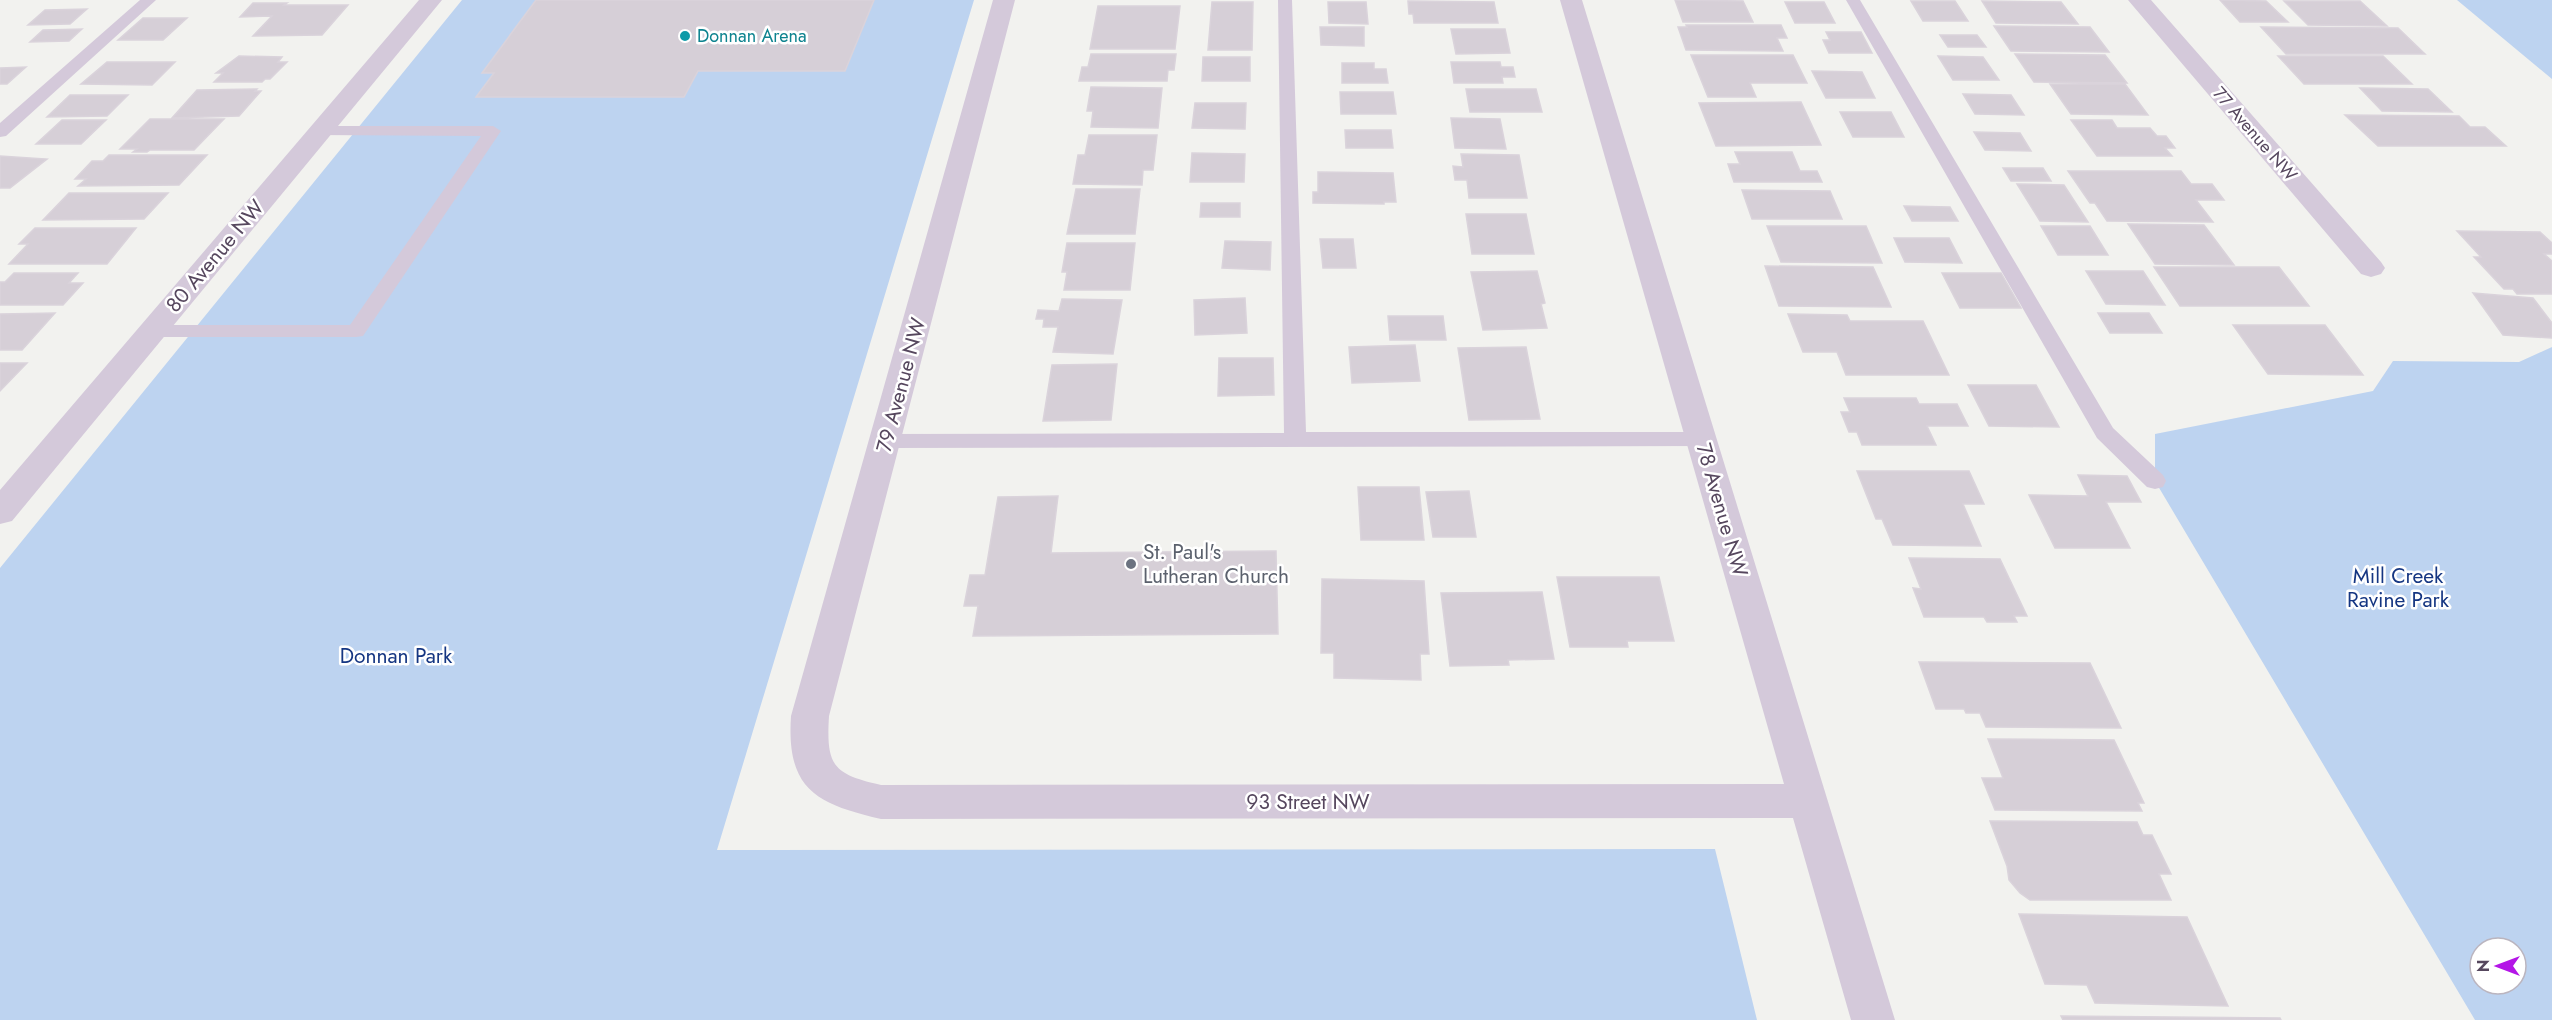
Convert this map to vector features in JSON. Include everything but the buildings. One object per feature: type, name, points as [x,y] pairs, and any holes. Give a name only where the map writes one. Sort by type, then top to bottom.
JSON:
[{"type":"street","name":"80 Avenue NW","points":[[0,512],[430,0]]},
{"type":"street","name":"79 Avenue NW","points":[[818,771],[810,748],[810,716],[1004,0]]},
{"type":"street","name":"78 Avenue NW","points":[[1571,0],[1873,1020]]},
{"type":"street","name":"77 Avenue NW","points":[[2139,0],[2371,268]]},
{"type":"street","name":"93 Street NW","points":[[818,771],[830,786],[852,795],[881,802],[1809,801]]},
{"type":"lane","points":[[0,132],[149,0]]},
{"type":"lane","points":[[1285,0],[1295,440]]},
{"type":"lane","points":[[1853,0],[2105,433],[2155,482]]},
{"type":"lane","points":[[152,331],[356,331],[494,131],[320,131]]},
{"type":"lane","points":[[886,441],[1702,439]]},
{"type":"green space","name":"Donnan Park","points":[[462,0],[974,0],[717,850],[1715,849],[1757,1020],[0,1020],[0,568]]},
{"type":"green space","points":[[2457,0],[2552,0],[2552,79]]},
{"type":"green space","name":"Mill Creek Ravine Park","points":[[2552,347],[2552,1020],[2475,1020],[2155,481],[2155,434],[2373,391],[2393,361],[2519,362]]},
{"type":"place","name":"Donnan Arena","points":[[685,36]]},
{"type":"place","name":"St. Paul's Lutheran Church","points":[[1131,564]]}]
